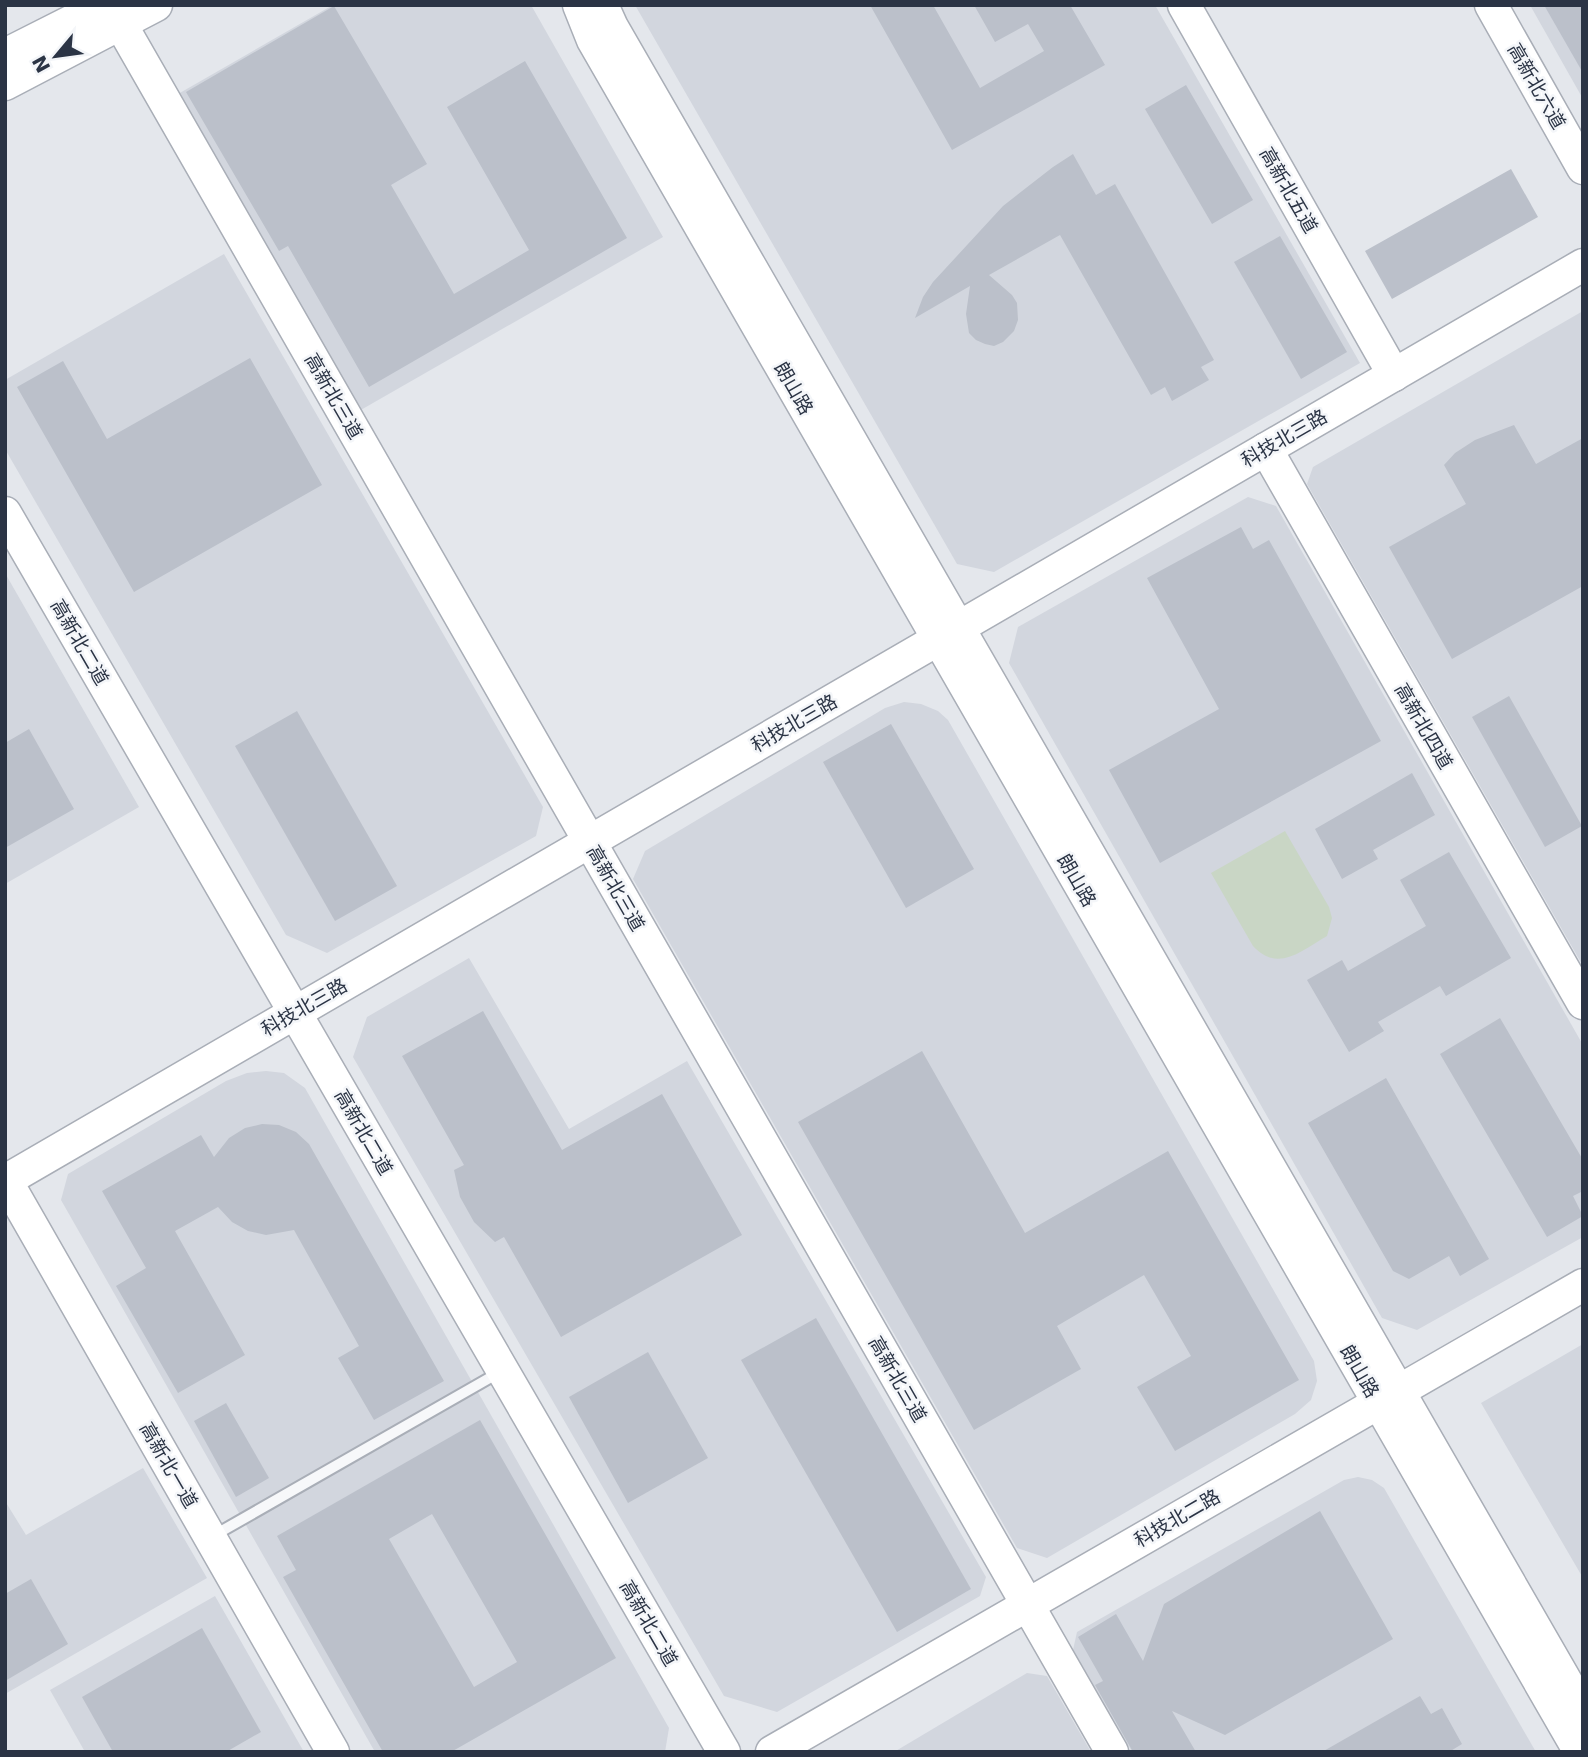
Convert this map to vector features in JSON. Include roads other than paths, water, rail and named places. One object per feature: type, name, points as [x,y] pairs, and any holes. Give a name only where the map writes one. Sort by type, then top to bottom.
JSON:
[{"type":"street","points":[[5,55],[112,14],[156,5]]},
{"type":"street","name":"朗山路","points":[[579,5],[593,40],[948,633],[1388,1396],[1580,1752]]},
{"type":"street","name":"朗山路","points":[[602,5],[948,633]]},
{"type":"street","name":"高新北五道","points":[[1184,5],[1394,375]]},
{"type":"street","name":"高新北六道","points":[[1491,5],[1583,168]]},
{"type":"street","points":[[5,84],[112,14]]},
{"type":"street","name":"高新北三道","points":[[112,14],[1112,1752]]},
{"type":"street","name":"科技北三路","points":[[6,1180],[1583,265]]},
{"type":"street","name":"高新北四道","points":[[1266,449],[1583,1003]]},
{"type":"street","name":"高新北二道","points":[[5,513],[723,1752]]},
{"type":"street","name":"高新北一道","points":[[6,1180],[333,1752]]},
{"type":"street","name":"科技北二路","points":[[772,1752],[1583,1285]]},
{"type":"street","name":"朗山路","points":[[1388,1396],[1583,1711]]},
{"type":"lane","points":[[211,1538],[502,1371]]}]
